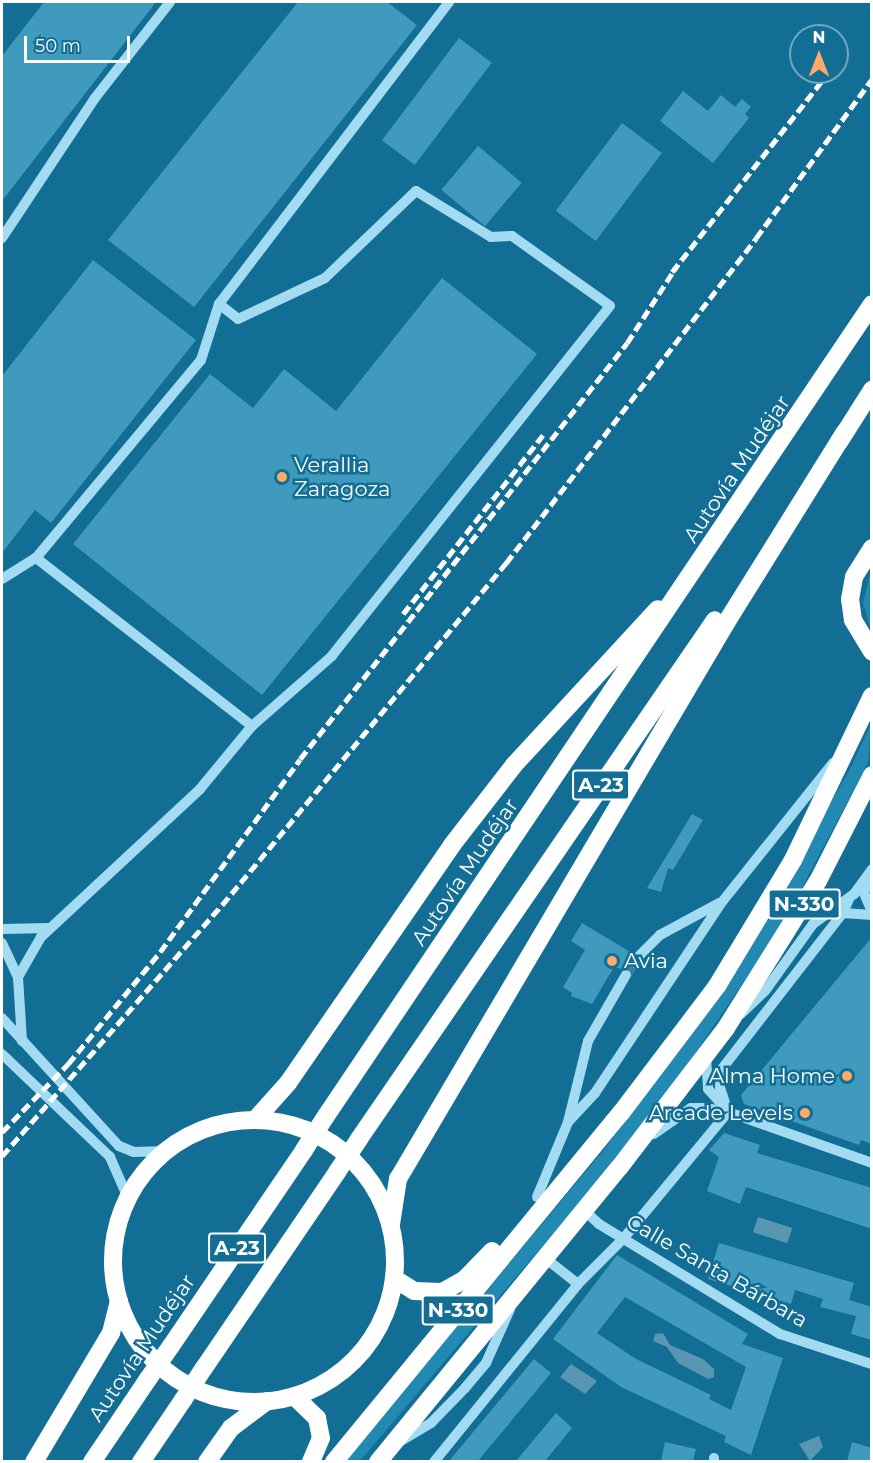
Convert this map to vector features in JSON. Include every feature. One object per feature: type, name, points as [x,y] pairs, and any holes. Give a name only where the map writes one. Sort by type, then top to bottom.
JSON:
[{"type":"highway","name":"Autovía Mudéjar","points":[[92,1461],[709,552],[872,304]]},
{"type":"highway","name":"A-23","points":[[141,1461],[872,390]]},
{"type":"highway","points":[[391,1224],[369,1179],[334,1144],[296,1127],[255,1120],[208,1128],[166,1151],[138,1180],[128,1198],[113,1249],[119,1301],[140,1344],[175,1377],[219,1397],[267,1401],[294,1396],[328,1382],[362,1352],[386,1314],[394,1279],[391,1224],[398,1179],[719,633],[845,432]]},
{"type":"highway","points":[[872,548],[854,578],[850,599],[853,620],[872,652]]},
{"type":"highway","points":[[255,1120],[288,1083],[452,845],[514,765],[649,620],[685,573],[709,552]]},
{"type":"highway","name":"N-330","points":[[334,1461],[583,1159],[688,1026],[744,944],[793,860],[872,696]]},
{"type":"highway","name":"N-330","points":[[383,1455],[619,1168],[726,1028],[818,881],[872,775]]},
{"type":"highway","points":[[394,1279],[414,1291],[428,1294],[455,1287],[482,1263],[557,1173],[583,1159]]},
{"type":"highway","points":[[34,1461],[111,1333],[119,1301]]},
{"type":"highway","points":[[294,1396],[317,1418],[321,1438],[311,1461]]},
{"type":"highway","points":[[207,1461],[231,1428],[267,1401]]},
{"type":"street","points":[[2,237],[95,98],[170,2]]},
{"type":"street","points":[[2,579],[36,558],[201,360],[219,304],[449,2]]},
{"type":"street","points":[[18,977],[49,928],[200,789],[252,726],[332,656],[610,306],[512,236],[491,237],[416,191],[325,278],[238,319],[219,304]]},
{"type":"street","points":[[36,558],[252,726]]},
{"type":"street","points":[[568,1122],[595,1093],[722,902],[850,742]]},
{"type":"street","points":[[728,1112],[720,1088],[721,1070],[831,923],[843,913],[849,899],[872,870]]},
{"type":"street","points":[[843,913],[872,914],[864,893],[872,870]]},
{"type":"street","points":[[726,1028],[765,991],[813,924],[849,899]]},
{"type":"street","points":[[638,957],[660,935],[722,902]]},
{"type":"street","points":[[2,929],[49,928]]},
{"type":"street","points":[[2,943],[18,977],[22,1041]]},
{"type":"street","points":[[537,1197],[568,1122],[588,1041],[626,975]]},
{"type":"street","points":[[2,1018],[119,1146],[134,1152],[166,1151]]},
{"type":"street","points":[[708,1051],[705,1065],[708,1089],[728,1112]]},
{"type":"street","points":[[2,1054],[110,1157],[128,1198]]},
{"type":"street","points":[[619,1168],[662,1126],[691,1108],[728,1112],[872,1163]]},
{"type":"street","points":[[434,1461],[578,1284],[623,1239],[728,1112]]},
{"type":"street","name":"Calle Santa Bárbara","points":[[584,1210],[623,1239],[780,1334],[872,1364]]},
{"type":"street","points":[[545,1258],[578,1284]]},
{"type":"shaded area","points":[[871,570],[871,630],[863,603]]},
{"type":"shaded area","points":[[871,724],[868,763],[781,927],[651,1118],[360,1461],[344,1462],[607,1146],[723,990],[849,771]]},
{"type":"shaded area","points":[[758,1217],[792,1228],[787,1243],[753,1232]]},
{"type":"shaded area","points":[[663,1333],[670,1345],[703,1359],[714,1369],[714,1377],[708,1379],[678,1363],[667,1347],[653,1341],[655,1334]]},
{"type":"shaded area","points":[[571,1364],[597,1381],[585,1394],[560,1377]]},
{"type":"shaded area","points":[[819,1436],[823,1447],[810,1461],[799,1444]]},
{"type":"building","points":[[44,2],[156,2],[2,201],[2,56]]},
{"type":"building","points":[[298,2],[387,2],[417,25],[194,307],[108,240]]},
{"type":"building","points":[[459,38],[492,63],[415,165],[382,140]]},
{"type":"building","points":[[683,91],[708,111],[721,95],[735,107],[742,99],[751,107],[745,114],[749,118],[713,163],[660,121]]},
{"type":"building","points":[[622,123],[662,153],[596,241],[556,211]]},
{"type":"building","points":[[478,146],[522,183],[485,226],[441,190]]},
{"type":"building","points":[[93,260],[196,340],[51,523],[35,510],[2,553],[2,376]]},
{"type":"building","name":"Verallia Zaragoza","points":[[442,278],[537,354],[262,695],[73,544],[210,374],[253,408],[284,369],[336,411]]},
{"type":"building","points":[[692,814],[703,820],[673,870],[668,868],[661,892],[647,888]]},
{"type":"building","name":"Avia","points":[[582,923],[632,953],[631,959],[637,964],[633,972],[614,967],[592,1004],[571,996],[572,993],[563,987],[585,950],[571,941]]},
{"type":"building","points":[[872,937],[872,1144],[861,1140],[859,1145],[744,1104],[741,1095]]},
{"type":"building","points":[[724,1133],[760,1145],[757,1153],[872,1188],[872,1229],[746,1187],[740,1204],[707,1191],[719,1157],[709,1150]]},
{"type":"building","points":[[719,1243],[854,1283],[849,1300],[872,1307],[872,1340],[851,1334],[856,1316],[820,1307],[823,1299],[795,1290],[791,1304],[708,1279]]},
{"type":"building","points":[[617,1255],[748,1334],[742,1344],[783,1358],[751,1455],[724,1442],[726,1436],[621,1387],[553,1339]],"holes":[[[625,1297],[746,1367],[731,1410],[709,1399],[711,1395],[636,1359],[597,1333]]]},
{"type":"building","points":[[534,1359],[551,1373],[478,1461],[449,1461]]},
{"type":"building","points":[[556,1413],[572,1428],[545,1461],[516,1461]]},
{"type":"building","points":[[665,1442],[696,1449],[693,1461],[661,1461]]},
{"type":"building","points":[[852,1442],[872,1448],[872,1461],[847,1461]]},
{"type":"tunnel","points":[[626,975],[638,957]]},
{"type":"railway","points":[[2,1156],[222,905],[506,563],[756,238],[872,79]]},
{"type":"railway","points":[[672,272],[820,84]]},
{"type":"railway","points":[[2,1132],[68,1064],[160,952],[300,759],[627,343],[676,267]]},
{"type":"railway","points":[[403,614],[543,435]]},
{"type":"place","name":"Verallia Zaragoza","points":[[282,477]]},
{"type":"place","name":"Avia","points":[[612,961]]},
{"type":"place","name":"Alma Home","points":[[847,1076]]},
{"type":"place","name":"Arcade Levels","points":[[805,1113]]}]
